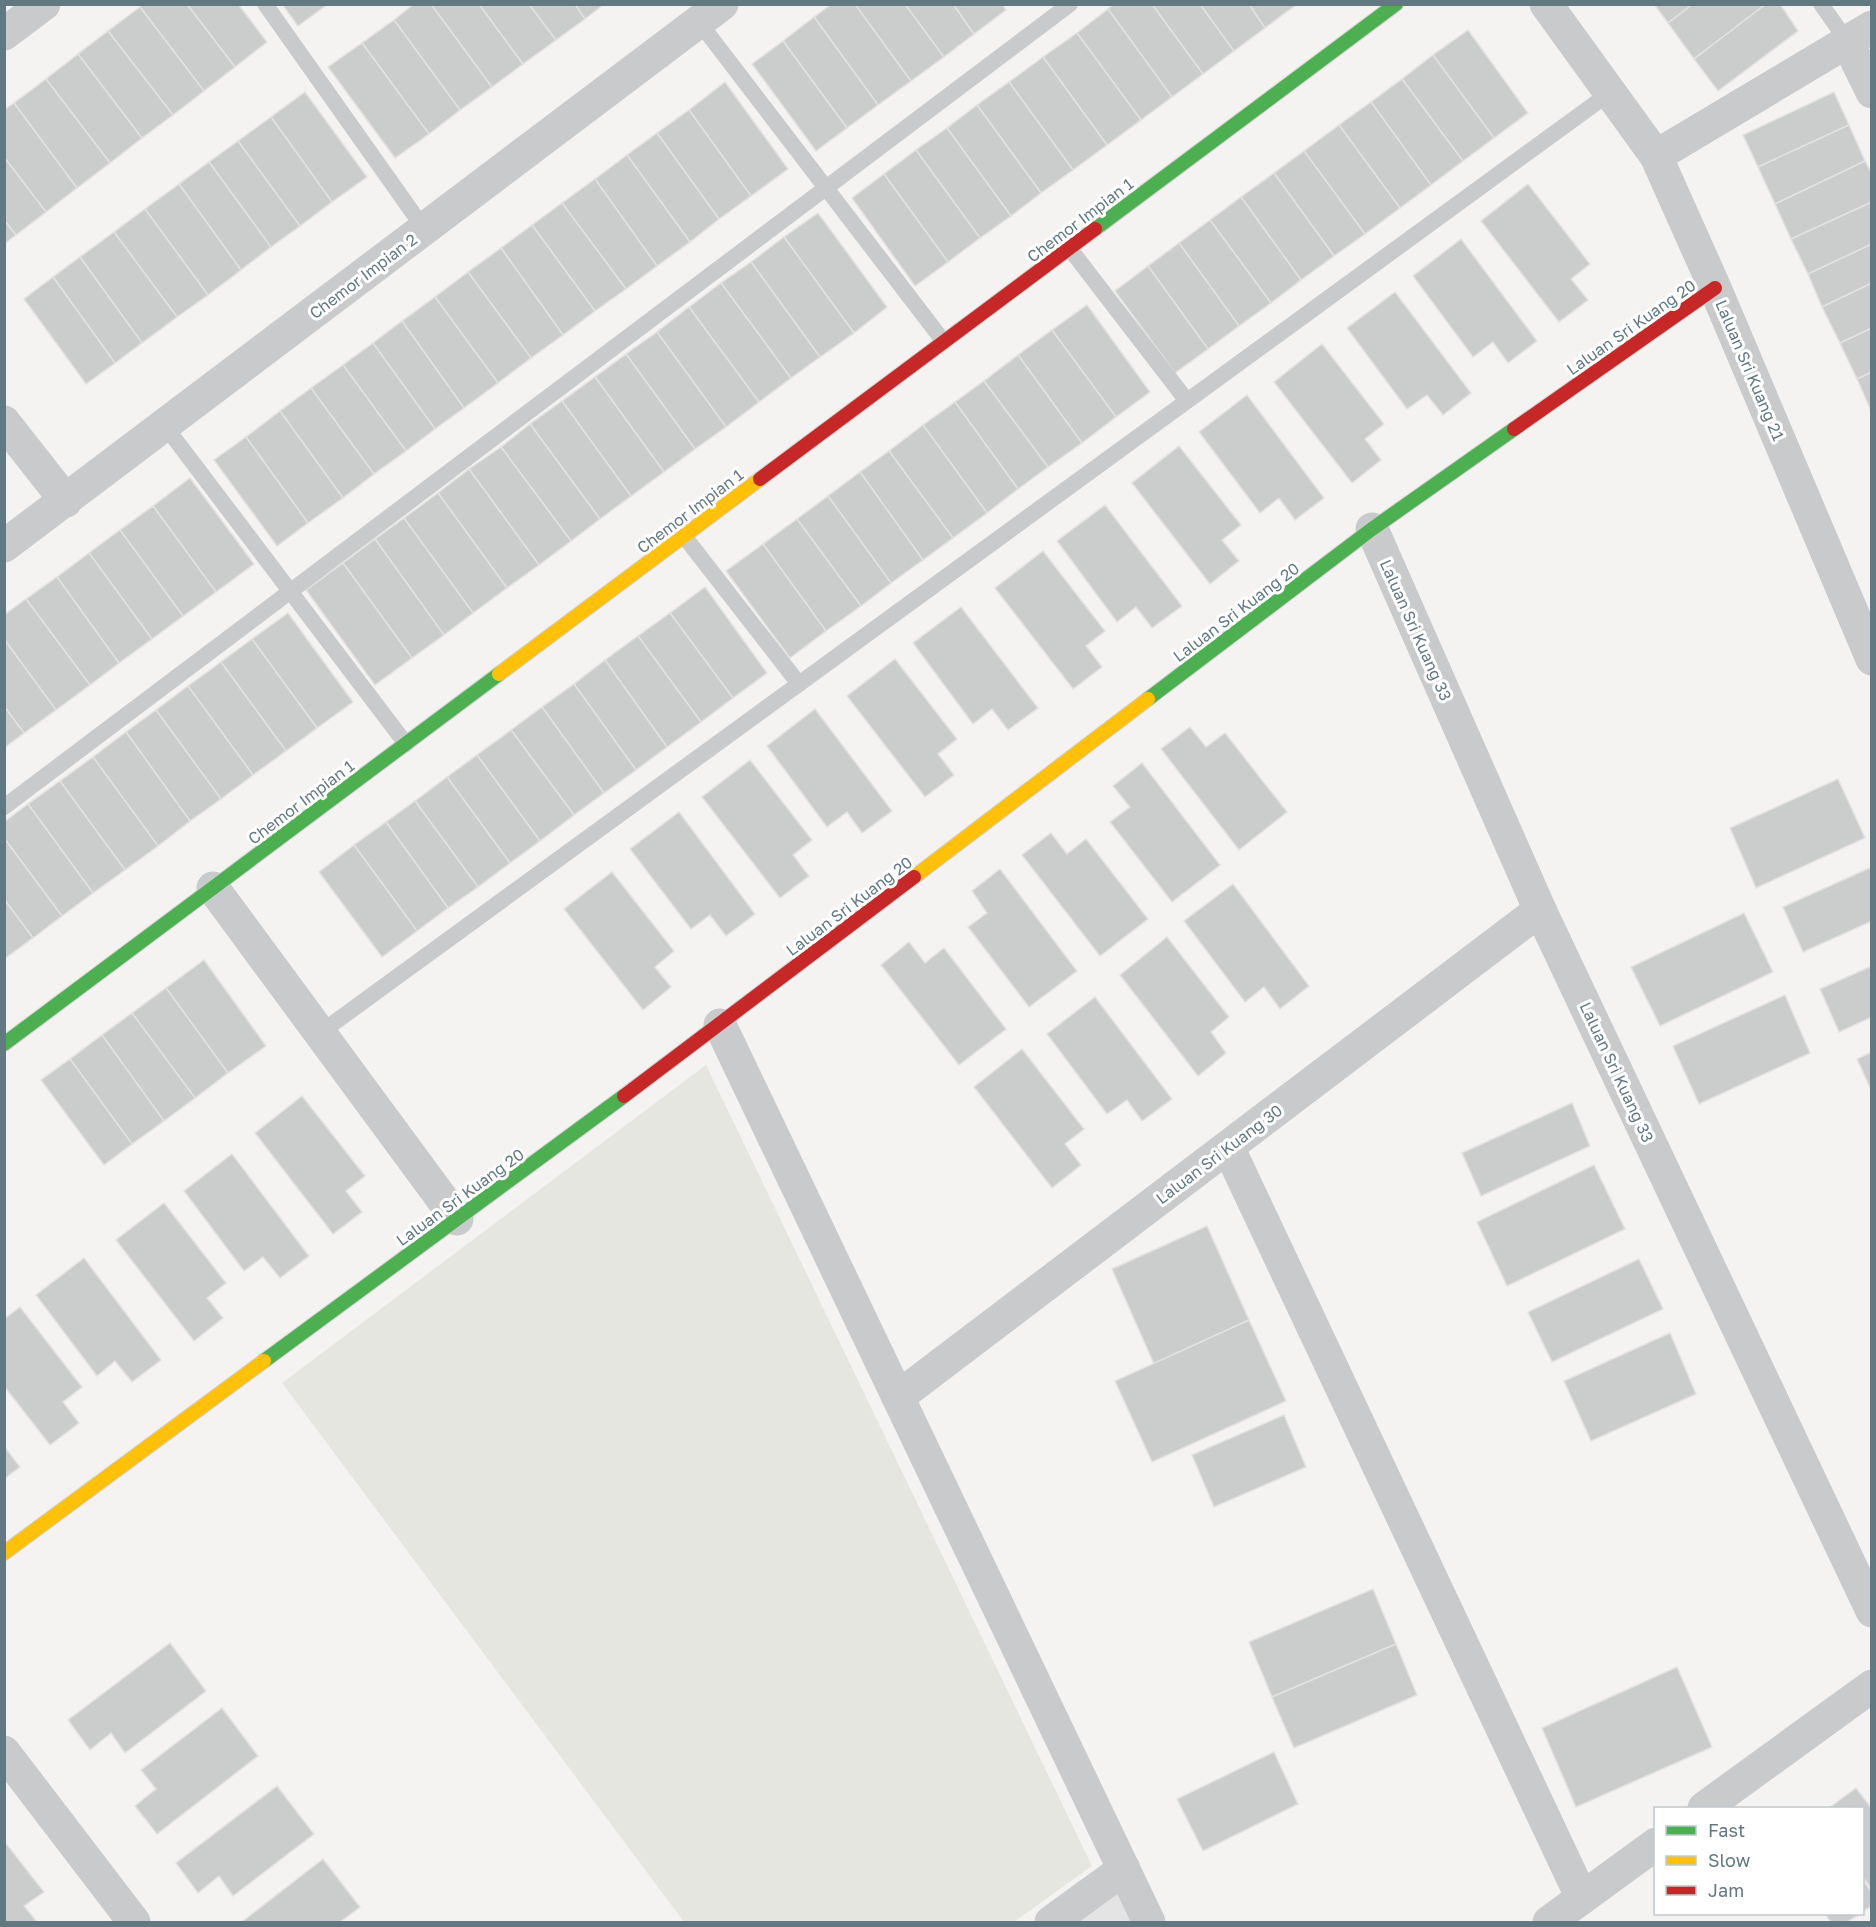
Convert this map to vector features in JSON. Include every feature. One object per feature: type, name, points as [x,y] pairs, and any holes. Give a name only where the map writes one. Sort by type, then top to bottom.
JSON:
[{"type":"street","points":[[4,34],[44,4]]},
{"type":"street","name":"Chemor Impian 1","points":[[4,1044],[1396,4]]},
{"type":"street","name":"Laluan Sri Kuang 21","points":[[1546,4],[1656,156],[1715,288],[1872,659]]},
{"type":"street","name":"Chemor Impian 2","points":[[4,546],[710,13]]},
{"type":"street","points":[[1656,156],[1859,34],[1872,92]]},
{"type":"street","name":"Laluan Sri Kuang 20","points":[[4,1553],[720,1025],[1372,529],[1715,288]]},
{"type":"street","points":[[4,422],[66,501]]},
{"type":"street","name":"Laluan Sri Kuang 33","points":[[1372,529],[1540,910],[1872,1611]]},
{"type":"street","points":[[213,888],[457,1219]]},
{"type":"street","name":"Laluan Sri Kuang 30","points":[[898,1397],[1540,910]]},
{"type":"street","points":[[720,1025],[1149,1923]]},
{"type":"street","points":[[1228,1147],[1582,1898]]},
{"type":"street","points":[[1707,1807],[1872,1686]]},
{"type":"street","points":[[4,1752],[134,1923]]},
{"type":"street","points":[[1549,1923],[1654,1845]]},
{"type":"street","points":[[1051,1923],[1124,1869]]},
{"type":"lane","points":[[265,4],[425,230]]},
{"type":"lane","points":[[4,807],[1070,4]]},
{"type":"lane","points":[[1821,4],[1859,34]]},
{"type":"lane","points":[[710,13],[826,189],[944,342]]},
{"type":"lane","points":[[320,1033],[1611,92]]},
{"type":"lane","points":[[1070,249],[1187,401]]},
{"type":"lane","points":[[165,426],[406,744]]},
{"type":"lane","points":[[684,536],[799,684]]},
{"type":"shaded area","points":[[706,1065],[1092,1866],[1014,1922],[684,1922],[282,1383]]},
{"type":"shaded area","points":[[1120,1871],[1144,1922],[1051,1922]]},
{"type":"building","points":[[142,4],[187,4],[235,67],[204,91],[140,7]]},
{"type":"building","points":[[187,4],[238,4],[267,42],[235,67]]},
{"type":"building","points":[[282,4],[328,4],[298,26]]},
{"type":"building","points":[[414,4],[431,4],[492,87],[460,110],[394,20]]},
{"type":"building","points":[[431,4],[479,4],[523,64],[492,87]]},
{"type":"building","points":[[479,4],[529,4],[556,40],[523,64]]},
{"type":"building","points":[[529,4],[575,4],[585,19],[556,40]]},
{"type":"building","points":[[575,4],[604,4],[585,19]]},
{"type":"building","points":[[832,4],[855,4],[911,81],[878,105],[814,17]]},
{"type":"building","points":[[855,4],[905,4],[944,57],[911,81]]},
{"type":"building","points":[[905,4],[953,4],[974,34],[944,57]]},
{"type":"building","points":[[953,4],[1002,4],[1006,10],[974,34]]},
{"type":"building","points":[[1114,4],[1152,4],[1203,74],[1172,97],[1108,9]]},
{"type":"building","points":[[1152,4],[1200,4],[1234,51],[1203,74]]},
{"type":"building","points":[[1200,4],[1249,4],[1265,28],[1234,51]]},
{"type":"building","points":[[1249,4],[1296,4],[1296,5],[1265,28]]},
{"type":"building","points":[[1654,4],[1693,4],[1668,23]]},
{"type":"building","points":[[1693,4],[1766,4],[1694,59],[1668,23]]},
{"type":"building","points":[[1766,4],[1780,4],[1798,31],[1718,91],[1694,59]]},
{"type":"building","points":[[140,7],[204,91],[173,115],[108,31]]},
{"type":"building","points":[[1108,9],[1172,97],[1141,120],[1077,33]]},
{"type":"building","points":[[814,17],[878,105],[847,128],[783,41]]},
{"type":"building","points":[[394,20],[460,110],[429,134],[362,43]]},
{"type":"building","points":[[1468,30],[1528,113],[1494,138],[1433,55]]},
{"type":"building","points":[[108,31],[173,115],[142,138],[78,54]]},
{"type":"building","points":[[1077,33],[1141,120],[1107,145],[1043,57]]},
{"type":"building","points":[[783,41],[847,128],[816,151],[752,64]]},
{"type":"building","points":[[362,43],[429,134],[395,158],[328,67]]},
{"type":"building","points":[[78,54],[142,138],[110,163],[46,79]]},
{"type":"building","points":[[1433,55],[1494,138],[1463,161],[1402,79]]},
{"type":"building","points":[[1043,57],[1107,145],[1073,170],[1009,82]]},
{"type":"building","points":[[46,79],[110,163],[77,188],[14,103]]},
{"type":"building","points":[[1402,79],[1463,161],[1431,185],[1371,102]]},
{"type":"building","points":[[725,82],[788,169],[751,196],[689,110]]},
{"type":"building","points":[[1009,82],[1073,170],[1041,193],[977,105]]},
{"type":"building","points":[[305,92],[367,177],[332,202],[271,117]]},
{"type":"building","points":[[1834,92],[1849,125],[1758,167],[1743,135]]},
{"type":"building","points":[[1371,102],[1431,185],[1400,208],[1339,125]]},
{"type":"building","points":[[14,103],[77,188],[46,212],[4,157],[4,110]]},
{"type":"building","points":[[977,105],[1041,193],[1011,216],[947,128]]},
{"type":"building","points":[[689,110],[751,196],[719,219],[657,133]]},
{"type":"building","points":[[271,117],[332,202],[300,226],[238,141]]},
{"type":"building","points":[[1339,125],[1400,208],[1365,234],[1304,151]]},
{"type":"building","points":[[1849,125],[1865,161],[1775,204],[1758,167]]},
{"type":"building","points":[[947,128],[1011,216],[980,238],[916,150]]},
{"type":"building","points":[[657,133],[719,219],[690,242],[627,155]]},
{"type":"building","points":[[238,141],[300,226],[271,247],[209,162]]},
{"type":"building","points":[[916,150],[980,238],[948,262],[884,174]]},
{"type":"building","points":[[1304,151],[1365,234],[1334,256],[1274,173]]},
{"type":"building","points":[[627,155],[690,242],[657,266],[595,179]]},
{"type":"building","points":[[4,157],[46,212],[16,235],[4,220]]},
{"type":"building","points":[[1865,161],[1872,174],[1872,202],[1791,239],[1775,204]]},
{"type":"building","points":[[209,162],[271,247],[241,270],[179,184]]},
{"type":"building","points":[[1274,173],[1334,256],[1301,280],[1241,197]]},
{"type":"building","points":[[884,174],[948,262],[915,286],[852,198]]},
{"type":"building","points":[[595,179],[657,266],[626,289],[562,203]]},
{"type":"building","points":[[179,184],[241,270],[208,295],[145,209]]},
{"type":"building","points":[[1528,184],[1590,264],[1571,279],[1588,300],[1559,322],[1481,221]]},
{"type":"building","points":[[1241,197],[1301,280],[1271,303],[1210,220]]},
{"type":"building","points":[[1872,202],[1872,244],[1808,274],[1791,239]]},
{"type":"building","points":[[562,203],[626,289],[595,311],[532,225]]},
{"type":"building","points":[[145,209],[208,295],[177,317],[114,232]]},
{"type":"building","points":[[818,213],[887,307],[854,333],[784,237]]},
{"type":"building","points":[[4,220],[16,235],[4,244]]},
{"type":"building","points":[[1210,220],[1271,303],[1239,326],[1179,243]]},
{"type":"building","points":[[532,225],[595,311],[563,335],[501,248]]},
{"type":"building","points":[[114,232],[177,317],[142,343],[80,257]]},
{"type":"building","points":[[784,237],[854,333],[820,357],[751,262]]},
{"type":"building","points":[[1461,239],[1537,341],[1508,363],[1493,342],[1473,357],[1413,276]]},
{"type":"building","points":[[1179,243],[1239,326],[1208,349],[1148,266]]},
{"type":"building","points":[[1872,244],[1872,283],[1822,307],[1808,274]]},
{"type":"building","points":[[501,248],[563,335],[531,358],[468,272]]},
{"type":"building","points":[[80,257],[142,343],[115,363],[53,277]]},
{"type":"building","points":[[751,262],[820,357],[791,378],[721,283]]},
{"type":"building","points":[[1148,266],[1208,349],[1175,373],[1115,291]]},
{"type":"building","points":[[468,272],[531,358],[498,383],[435,297]]},
{"type":"building","points":[[53,277],[115,363],[86,384],[24,299]]},
{"type":"building","points":[[721,283],[791,378],[759,402],[689,307]]},
{"type":"building","points":[[1872,283],[1872,328],[1840,343],[1822,307]]},
{"type":"building","points":[[1395,292],[1471,393],[1443,415],[1427,395],[1407,409],[1347,328]]},
{"type":"building","points":[[435,297],[498,383],[464,408],[402,321]]},
{"type":"building","points":[[1087,305],[1150,392],[1116,417],[1052,330]]},
{"type":"building","points":[[689,307],[759,402],[726,427],[657,332]]},
{"type":"building","points":[[402,321],[464,408],[435,429],[373,343]]},
{"type":"building","points":[[1872,328],[1872,372],[1857,379],[1840,343]]},
{"type":"building","points":[[1052,330],[1116,417],[1082,443],[1018,355]]},
{"type":"building","points":[[657,332],[726,427],[695,449],[626,354]]},
{"type":"building","points":[[373,343],[435,429],[406,451],[343,365]]},
{"type":"building","points":[[1322,344],[1384,424],[1365,439],[1381,460],[1352,483],[1274,382]]},
{"type":"building","points":[[626,354],[695,449],[664,472],[595,377]]},
{"type":"building","points":[[1018,355],[1082,443],[1048,467],[984,381]]},
{"type":"building","points":[[343,365],[406,451],[374,474],[311,388]]},
{"type":"building","points":[[1872,372],[1872,413],[1857,379]]},
{"type":"building","points":[[595,377],[664,472],[631,496],[562,401]]},
{"type":"building","points":[[984,381],[1048,467],[1018,489],[955,402]]},
{"type":"building","points":[[311,388],[374,474],[343,498],[280,411]]},
{"type":"building","points":[[1247,395],[1324,498],[1295,520],[1279,498],[1260,513],[1199,432]]},
{"type":"building","points":[[562,401],[631,496],[600,519],[530,424]]},
{"type":"building","points":[[955,402],[1018,489],[987,513],[923,425]]},
{"type":"building","points":[[280,411],[343,498],[308,523],[246,437]]},
{"type":"building","points":[[530,424],[600,519],[571,541],[501,447]]},
{"type":"building","points":[[923,425],[987,513],[953,538],[889,451]]},
{"type":"building","points":[[246,437],[308,523],[277,546],[214,460]]},
{"type":"building","points":[[1179,446],[1241,525],[1222,540],[1239,561],[1210,584],[1132,483]]},
{"type":"building","points":[[501,447],[571,541],[539,565],[469,469]]},
{"type":"building","points":[[889,451],[953,538],[923,560],[860,472]]},
{"type":"building","points":[[469,469],[539,565],[507,588],[438,493]]},
{"type":"building","points":[[860,472],[923,560],[891,583],[828,496]]},
{"type":"building","points":[[190,478],[254,564],[216,592],[153,506]]},
{"type":"building","points":[[438,493],[507,588],[473,613],[404,518]]},
{"type":"building","points":[[828,496],[891,583],[861,606],[797,519]]},
{"type":"building","points":[[1105,505],[1182,606],[1152,628],[1136,607],[1117,622],[1057,541]]},
{"type":"building","points":[[153,506],[216,592],[183,616],[120,530]]},
{"type":"building","points":[[404,518],[473,613],[444,635],[375,539]]},
{"type":"building","points":[[797,519],[861,606],[826,631],[763,544]]},
{"type":"building","points":[[120,530],[183,616],[152,639],[89,553]]},
{"type":"building","points":[[375,539],[444,635],[412,658],[343,563]]},
{"type":"building","points":[[763,544],[826,631],[790,658],[726,571]]},
{"type":"building","points":[[1043,551],[1105,631],[1086,646],[1102,667],[1073,689],[995,588]]},
{"type":"building","points":[[89,553],[152,639],[119,663],[57,577]]},
{"type":"building","points":[[343,563],[412,658],[375,685],[306,590]]},
{"type":"building","points":[[57,577],[119,663],[90,685],[26,599]]},
{"type":"building","points":[[705,587],[767,673],[733,698],[670,613]]},
{"type":"building","points":[[26,599],[90,685],[56,710],[4,639],[4,615]]},
{"type":"building","points":[[961,607],[1038,708],[1008,730],[992,709],[973,724],[913,643]]},
{"type":"building","points":[[288,613],[353,702],[317,728],[252,639]]},
{"type":"building","points":[[670,613],[733,698],[701,722],[638,636]]},
{"type":"building","points":[[638,636],[701,722],[667,747],[605,660]]},
{"type":"building","points":[[4,639],[56,710],[24,733],[4,706]]},
{"type":"building","points":[[252,639],[317,728],[286,751],[221,662]]},
{"type":"building","points":[[895,659],[957,739],[938,754],[954,775],[925,797],[847,696]]},
{"type":"building","points":[[605,660],[667,747],[636,770],[574,684]]},
{"type":"building","points":[[221,662],[286,751],[253,775],[188,686]]},
{"type":"building","points":[[574,684],[636,770],[604,793],[542,707]]},
{"type":"building","points":[[188,686],[253,775],[221,799],[156,710]]},
{"type":"building","points":[[4,706],[24,733],[4,748]]},
{"type":"building","points":[[542,707],[604,793],[574,815],[511,730]]},
{"type":"building","points":[[815,709],[892,811],[862,833],[847,812],[827,827],[767,746]]},
{"type":"building","points":[[156,710],[221,799],[190,821],[126,732]]},
{"type":"building","points":[[1190,727],[1206,747],[1225,733],[1287,812],[1239,850],[1161,749]]},
{"type":"building","points":[[511,730],[574,815],[540,841],[477,755]]},
{"type":"building","points":[[126,732],[190,821],[158,846],[93,757]]},
{"type":"building","points":[[477,755],[540,841],[510,863],[447,777]]},
{"type":"building","points":[[93,757],[158,846],[125,870],[60,781]]},
{"type":"building","points":[[750,760],[812,840],[793,855],[809,876],[780,898],[702,797]]},
{"type":"building","points":[[1142,763],[1220,865],[1172,902],[1110,822],[1130,807],[1113,786]]},
{"type":"building","points":[[447,777],[510,863],[478,887],[415,801]]},
{"type":"building","points":[[1838,779],[1865,838],[1756,888],[1730,828]]},
{"type":"building","points":[[60,781],[125,870],[93,893],[28,804]]},
{"type":"building","points":[[415,801],[478,887],[448,908],[386,822]]},
{"type":"building","points":[[28,804],[93,893],[62,916],[4,838],[4,822]]},
{"type":"building","points":[[679,812],[755,914],[726,936],[710,915],[691,929],[630,849]]},
{"type":"building","points":[[386,822],[448,908],[417,931],[354,845]]},
{"type":"building","points":[[1051,833],[1067,854],[1086,839],[1148,919],[1100,956],[1022,855]]},
{"type":"building","points":[[4,838],[62,916],[33,938],[4,899]]},
{"type":"building","points":[[354,845],[417,931],[382,957],[319,872]]},
{"type":"building","points":[[1872,867],[1872,921],[1803,952],[1783,907]]},
{"type":"building","points":[[1000,869],[1077,971],[1029,1007],[968,927],[987,913],[972,891]]},
{"type":"building","points":[[612,872],[674,951],[655,967],[671,987],[643,1010],[564,909]]},
{"type":"building","points":[[1233,884],[1309,986],[1280,1009],[1264,987],[1245,1002],[1184,921]]},
{"type":"building","points":[[4,899],[33,938],[4,959]]},
{"type":"building","points":[[1744,913],[1773,972],[1660,1026],[1631,967]]},
{"type":"building","points":[[1167,937],[1229,1017],[1211,1032],[1226,1053],[1198,1076],[1120,975]]},
{"type":"building","points":[[909,942],[925,963],[944,948],[1006,1029],[959,1065],[881,965]]},
{"type":"building","points":[[204,960],[266,1046],[228,1073],[166,988]]},
{"type":"building","points":[[1872,966],[1872,1017],[1839,1032],[1820,989]]},
{"type":"building","points":[[166,988],[228,1073],[195,1098],[132,1013]]},
{"type":"building","points":[[1785,995],[1810,1053],[1699,1104],[1673,1046]]},
{"type":"building","points":[[1095,997],[1172,1099],[1142,1121],[1127,1100],[1107,1114],[1047,1034]]},
{"type":"building","points":[[132,1013],[195,1098],[164,1121],[102,1035]]},
{"type":"building","points":[[102,1035],[164,1121],[132,1144],[70,1059]]},
{"type":"building","points":[[1022,1049],[1084,1129],[1065,1144],[1081,1165],[1052,1188],[974,1087]]},
{"type":"building","points":[[1872,1052],[1872,1092],[1857,1059]]},
{"type":"building","points":[[70,1059],[132,1144],[104,1165],[41,1080]]},
{"type":"building","points":[[302,1096],[365,1176],[346,1191],[362,1212],[333,1234],[255,1133]]},
{"type":"building","points":[[1572,1103],[1590,1146],[1481,1196],[1462,1153]]},
{"type":"building","points":[[232,1154],[309,1256],[280,1278],[263,1257],[244,1271],[184,1191]]},
{"type":"building","points":[[1594,1165],[1625,1229],[1507,1286],[1477,1222]]},
{"type":"building","points":[[164,1203],[226,1283],[207,1298],[223,1318],[194,1341],[116,1240]]},
{"type":"building","points":[[1207,1226],[1249,1320],[1154,1364],[1112,1269]]},
{"type":"building","points":[[84,1258],[161,1360],[132,1382],[115,1361],[97,1376],[36,1295]]},
{"type":"building","points":[[1639,1259],[1663,1309],[1552,1362],[1528,1312]]},
{"type":"building","points":[[20,1307],[82,1387],[63,1402],[79,1423],[50,1445],[4,1386],[4,1319]]},
{"type":"building","points":[[1249,1320],[1286,1401],[1152,1462],[1115,1381]]},
{"type":"building","points":[[1670,1333],[1696,1394],[1591,1441],[1564,1381]]},
{"type":"building","points":[[1284,1415],[1306,1467],[1214,1507],[1192,1455]]},
{"type":"building","points":[[4,1446],[20,1467],[4,1479]]},
{"type":"building","points":[[1373,1589],[1396,1644],[1272,1697],[1249,1642]]},
{"type":"building","points":[[170,1643],[206,1691],[125,1753],[111,1733],[90,1750],[68,1720]]},
{"type":"building","points":[[1396,1644],[1417,1695],[1294,1748],[1272,1697]]},
{"type":"building","points":[[1677,1667],[1712,1747],[1576,1807],[1542,1728]]},
{"type":"building","points":[[222,1708],[258,1756],[157,1834],[135,1806],[156,1789],[141,1770]]},
{"type":"building","points":[[1274,1752],[1298,1804],[1203,1851],[1177,1799]]},
{"type":"building","points":[[277,1786],[314,1834],[233,1896],[219,1876],[198,1893],[176,1863]]},
{"type":"building","points":[[1856,1788],[1872,1809],[1872,1889],[1864,1879],[1864,1807],[1830,1807]]},
{"type":"building","points":[[4,1841],[44,1892],[24,1906],[37,1922],[4,1922]]},
{"type":"building","points":[[323,1859],[360,1907],[340,1922],[243,1921]]},
{"type":"building","points":[[1864,1882],[1872,1892],[1872,1906],[1864,1911]]},
{"type":"building","points":[[1826,1915],[1858,1915],[1847,1922],[1831,1922]]},
{"type":"traffic: fast","points":[[1095,229],[1396,4]]},
{"type":"traffic: fast","points":[[1148,699],[1372,529],[1514,429]]},
{"type":"traffic: fast","points":[[4,1044],[499,674]]},
{"type":"traffic: fast","points":[[264,1361],[624,1096]]},
{"type":"traffic: slow","points":[[499,674],[760,479]]},
{"type":"traffic: slow","points":[[914,877],[1148,699]]},
{"type":"traffic: slow","points":[[4,1553],[264,1361]]},
{"type":"traffic: jam","points":[[760,479],[1095,229]]},
{"type":"traffic: jam","points":[[1514,429],[1715,288]]},
{"type":"traffic: jam","points":[[624,1096],[914,877]]}]
